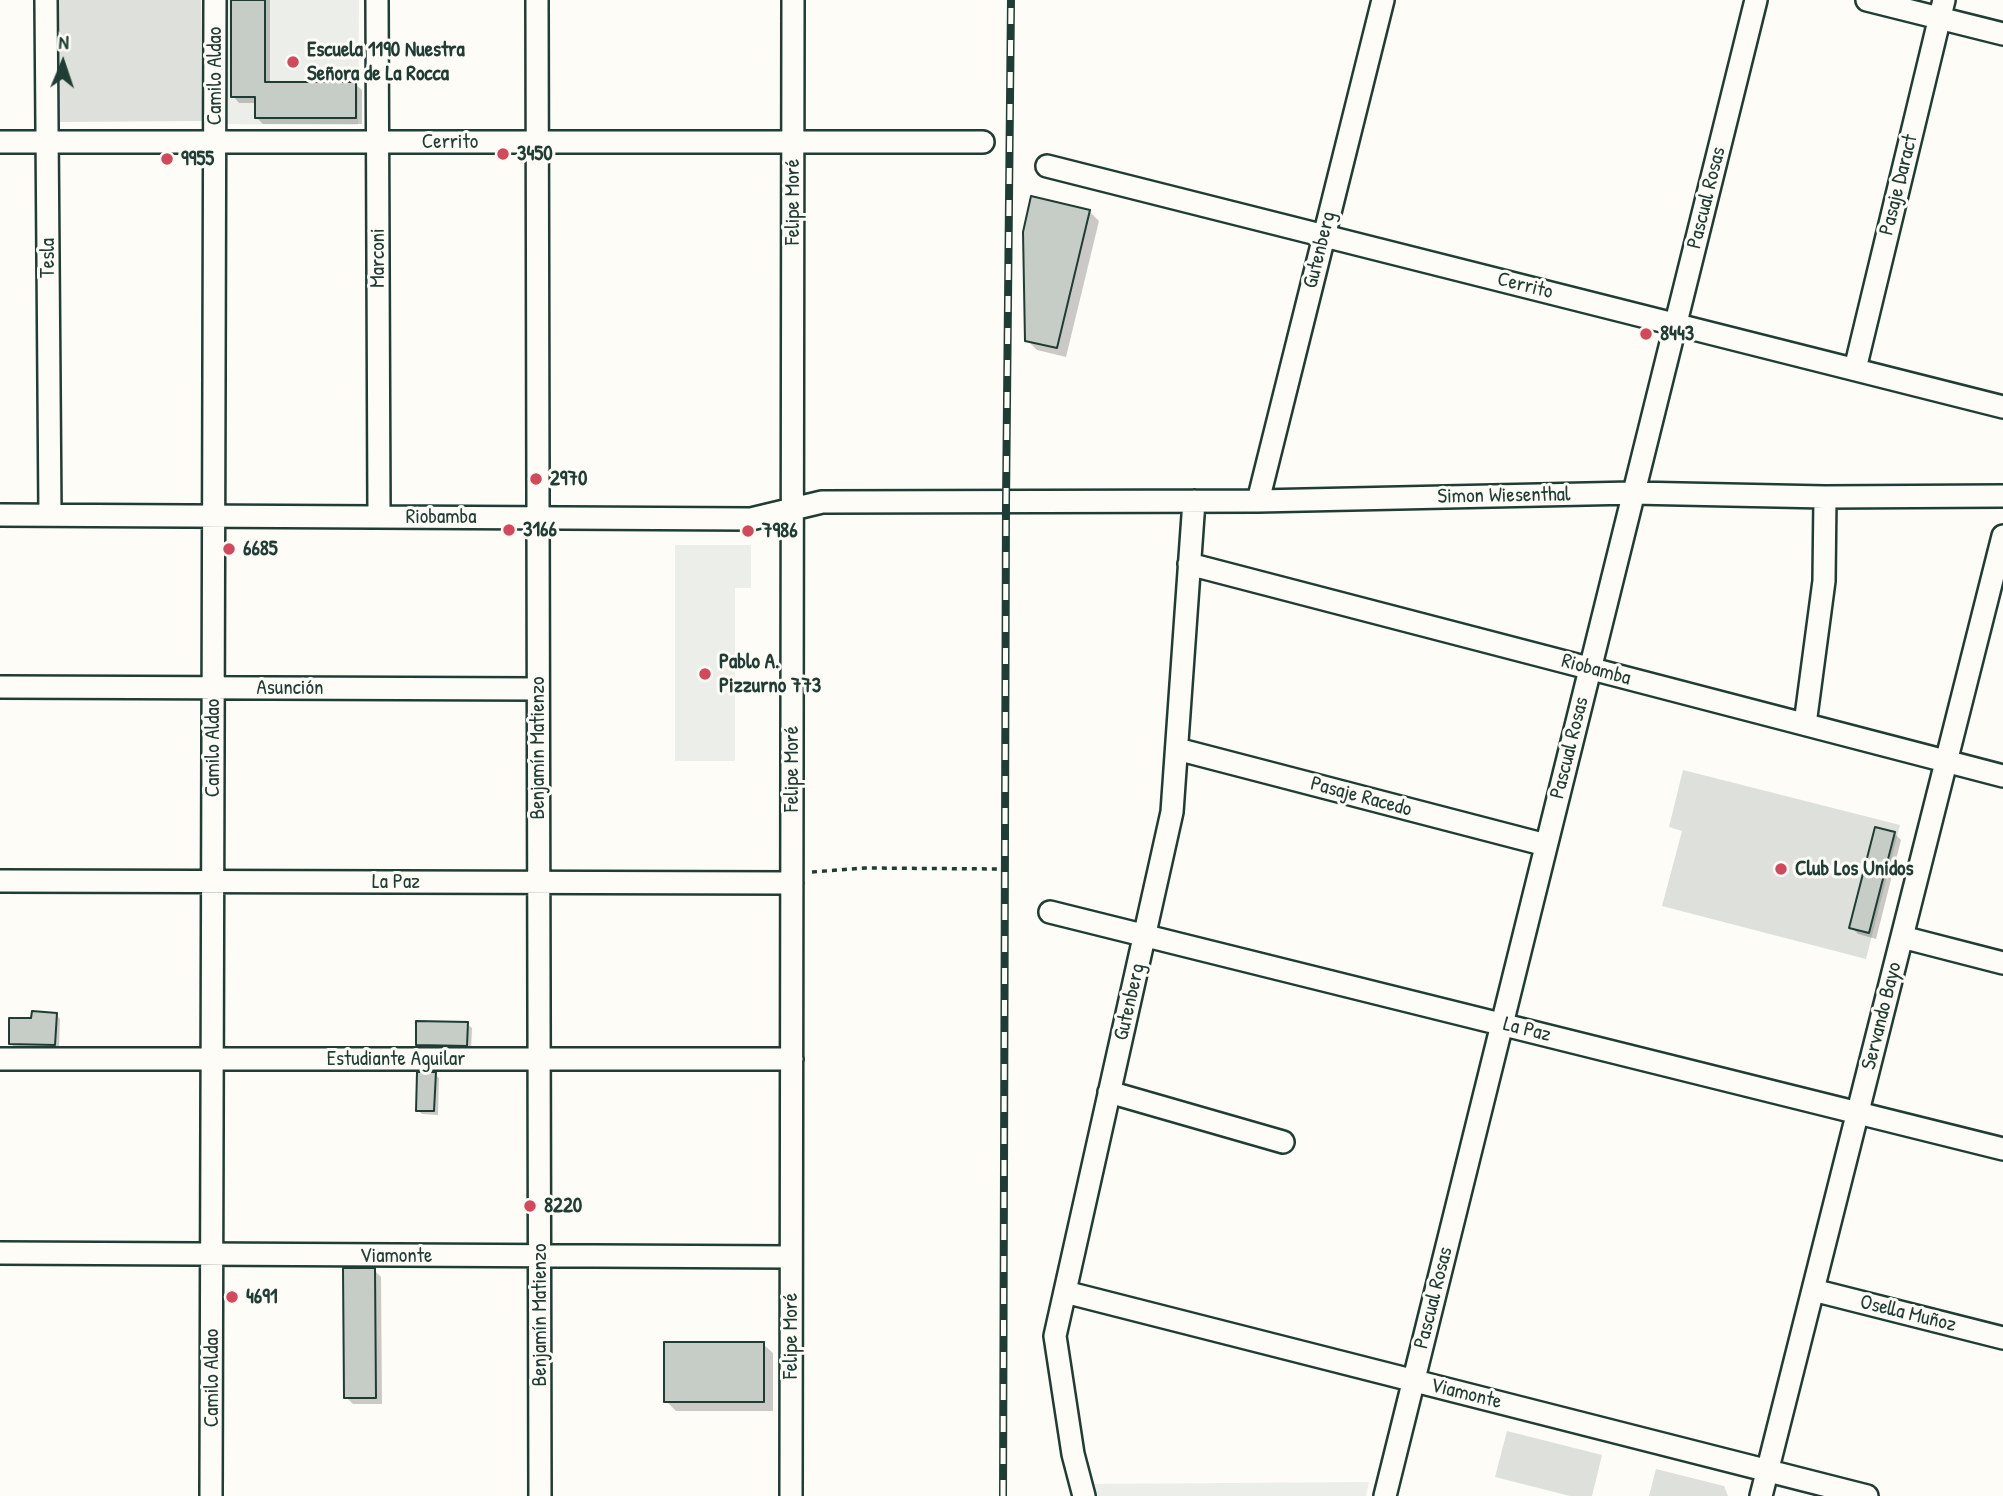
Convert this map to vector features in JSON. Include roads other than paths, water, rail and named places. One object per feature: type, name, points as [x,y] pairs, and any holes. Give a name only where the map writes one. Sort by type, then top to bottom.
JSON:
[{"type":"street","name":"Tesla","points":[[46,0],[50,515]]},
{"type":"street","name":"Camilo Aldao","points":[[211,1496],[215,0]]},
{"type":"street","name":"Marconi","points":[[377,0],[379,517]]},
{"type":"street","name":"Benjamín Matienzo","points":[[537,0],[540,1496]]},
{"type":"street","name":"Felipe Moré","points":[[791,1496],[793,0]]},
{"type":"street","name":"Gutenberg","points":[[1258,501],[1383,0]]},
{"type":"street","name":"Pascual Rosas","points":[[1385,1496],[1756,0]]},
{"type":"street","points":[[1867,0],[1941,9],[2003,34]]},
{"type":"street","name":"Pasaje Daract","points":[[1855,369],[1941,9]]},
{"type":"street","name":"Cerrito","points":[[0,142],[983,142]]},
{"type":"street","name":"Cerrito","points":[[1047,166],[2003,407]]},
{"type":"street","name":"Simon Wiesenthal","points":[[1006,502],[1258,501],[1633,493],[1825,497],[2003,496]]},
{"type":"street","points":[[1805,724],[1824,581],[1825,497]]},
{"type":"street","name":"Gutenberg","points":[[1084,1496],[1073,1454],[1055,1336],[1172,812],[1194,501]]},
{"type":"street","name":"Riobamba","points":[[0,515],[751,519],[822,502],[1006,502]]},
{"type":"street","name":"Servando Bayo","points":[[1760,1496],[2003,536]]},
{"type":"street","name":"Riobamba","points":[[1189,564],[2003,776]]},
{"type":"street","name":"Asunción","points":[[0,687],[538,689]]},
{"type":"street","name":"Pasaje Racedo","points":[[1177,749],[1546,845]]},
{"type":"street","name":"La Paz","points":[[0,881],[539,883],[792,878]]},
{"type":"street","name":"La Paz","points":[[1050,912],[2003,1149]]},
{"type":"street","points":[[1902,937],[2003,963]]},
{"type":"street","name":"Estudiante Aguilar","points":[[0,1059],[792,1059]]},
{"type":"street","points":[[1110,1092],[1283,1142]]},
{"type":"street","name":"Viamonte","points":[[0,1254],[791,1257]]},
{"type":"street","name":"Osella Muñoz","points":[[1813,1290],[2003,1338]]},
{"type":"street","name":"Viamonte","points":[[1065,1292],[1867,1496]]},
{"type":"railway","points":[[1003,1496],[1006,502],[1011,0]]},
{"type":"place","name":"Escuela 1190 Nuestra Señora de La Rocca","points":[[293,62]]},
{"type":"place","name":"3450","points":[[503,154]]},
{"type":"place","name":"9955","points":[[167,159]]},
{"type":"place","name":"8443","points":[[1646,334]]},
{"type":"place","name":"2970","points":[[536,479]]},
{"type":"place","name":"3166","points":[[509,530]]},
{"type":"place","name":"7986","points":[[748,531]]},
{"type":"place","name":"6685","points":[[229,549]]},
{"type":"place","name":"Pablo A. Pizzurno 773","points":[[705,674]]},
{"type":"place","name":"Club Los Unidos","points":[[1781,869]]},
{"type":"place","name":"8220","points":[[530,1206]]},
{"type":"place","name":"4691","points":[[232,1297]]}]
